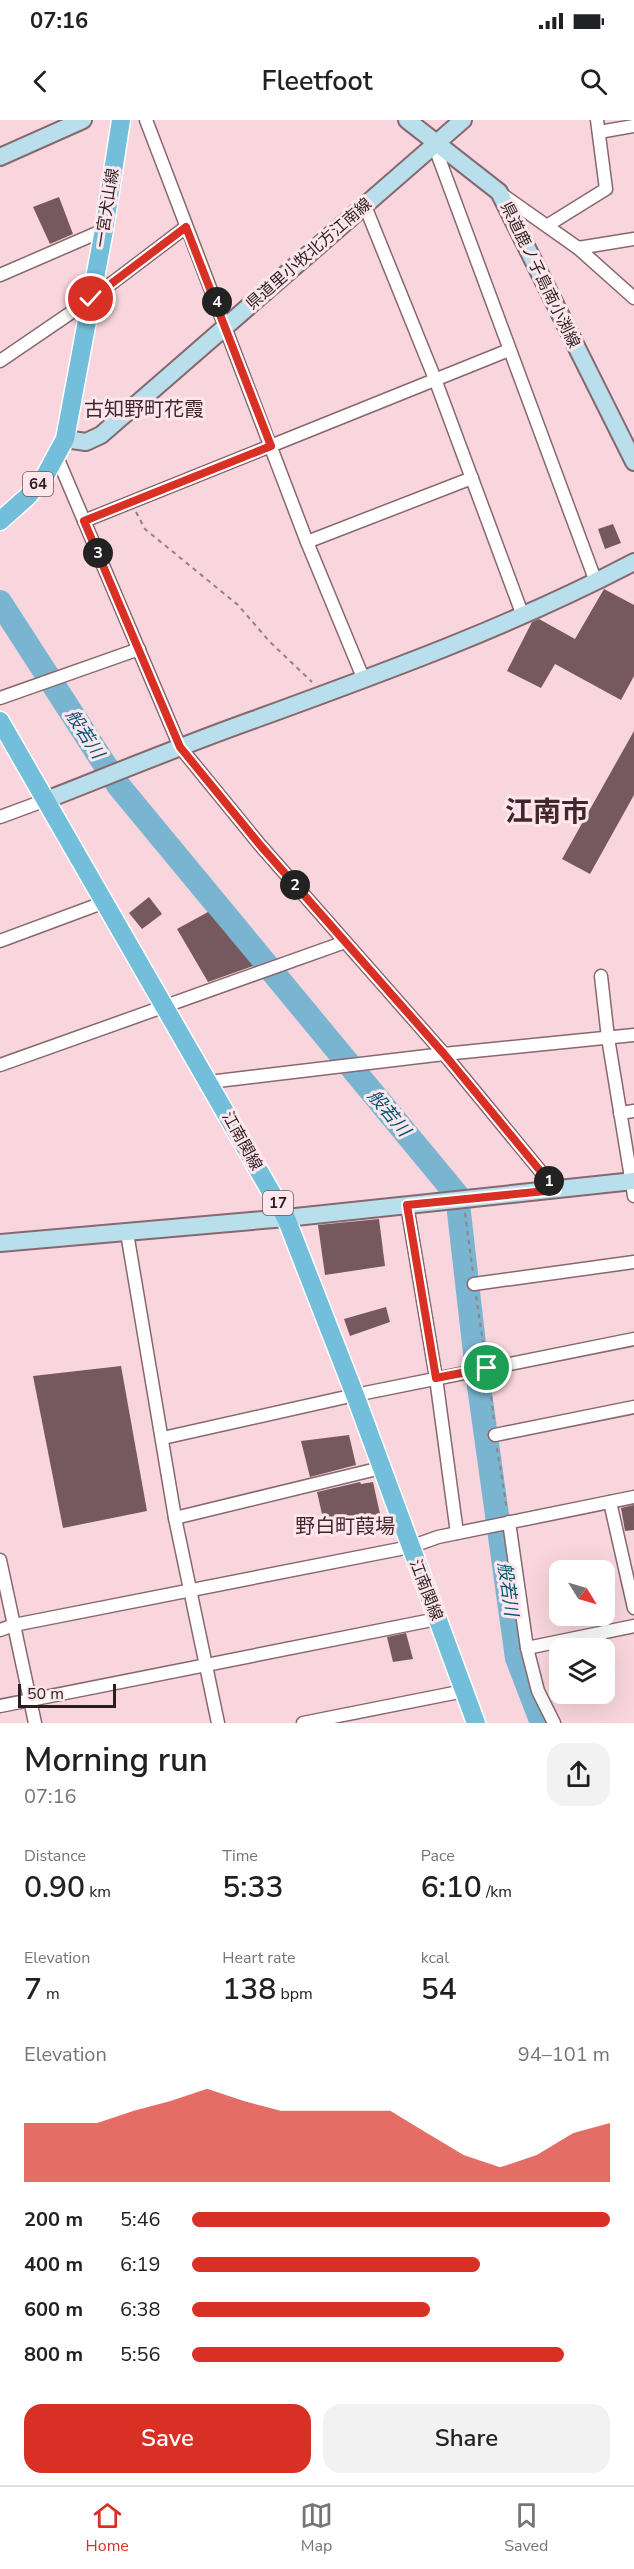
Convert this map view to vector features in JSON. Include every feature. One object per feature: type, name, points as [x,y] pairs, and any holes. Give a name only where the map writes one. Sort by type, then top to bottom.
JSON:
[{"type":"main road","name":"一宮犬山線","points":[[0,521],[27,497],[57,457],[65,439],[104,230],[121,120]]},
{"type":"main road","name":"江南関線","points":[[0,722],[286,1218],[355,1395],[476,1723]]},
{"type":"street","points":[[0,157],[83,120]]},
{"type":"street","points":[[146,120],[306,542],[364,680]]},
{"type":"street","name":"県道鹿ノ子島南小渕線","points":[[407,120],[499,192],[634,462]]},
{"type":"street","name":"県道里小牧北方江南線","points":[[65,439],[78,442],[95,439],[463,120]]},
{"type":"street","points":[[548,225],[606,189],[598,126],[634,126]]},
{"type":"street","points":[[436,144],[509,350],[596,582]]},
{"type":"street","points":[[499,192],[578,248],[634,298]]},
{"type":"street","points":[[364,206],[435,379],[523,616]]},
{"type":"street","points":[[0,361],[91,299],[186,227]]},
{"type":"street","points":[[0,275],[104,230]]},
{"type":"street","points":[[578,248],[634,239]]},
{"type":"street","points":[[84,521],[509,350]]},
{"type":"street","points":[[57,457],[180,747],[260,845],[444,1054],[556,1190]]},
{"type":"street","points":[[306,542],[472,478]]},
{"type":"street","points":[[0,817],[180,747],[364,680],[523,616],[634,562]]},
{"type":"street","points":[[0,698],[139,650]]},
{"type":"street","points":[[0,941],[105,902]]},
{"type":"street","points":[[0,1065],[345,942]]},
{"type":"street","points":[[0,1243],[286,1218],[556,1190],[633,1186],[608,1038],[601,976]]},
{"type":"street","points":[[209,1082],[444,1054],[634,1035]]},
{"type":"street","points":[[620,1113],[634,1111]]},
{"type":"street","points":[[407,1205],[436,1378],[457,1533]]},
{"type":"street","points":[[127,1233],[175,1518],[218,1723]]},
{"type":"street","points":[[474,1284],[634,1262]]},
{"type":"street","points":[[163,1438],[436,1378],[634,1340]]},
{"type":"street","points":[[495,1435],[634,1407]]},
{"type":"street","points":[[175,1518],[381,1468]]},
{"type":"street","points":[[0,1630],[14,1624],[410,1547],[457,1533],[634,1497]]},
{"type":"street","points":[[610,1502],[634,1608]]},
{"type":"street","points":[[509,1522],[527,1648],[538,1691],[554,1723]]},
{"type":"street","points":[[0,1560],[35,1723]]},
{"type":"street","points":[[0,1706],[437,1619]]},
{"type":"street","points":[[527,1648],[634,1626]]},
{"type":"street","points":[[303,1723],[464,1691]]},
{"type":"path","points":[[131,502],[145,529],[238,604],[269,641],[325,694]]},
{"type":"building","points":[[59,197],[73,234],[50,244],[33,207]]},
{"type":"building","points":[[613,524],[621,543],[605,549],[598,529]]},
{"type":"building","points":[[604,589],[634,605],[634,676],[621,700],[555,664],[541,688],[507,671],[532,622],[539,619],[575,639]]},
{"type":"building","points":[[634,731],[634,795],[590,874],[562,859]]},
{"type":"building","points":[[149,897],[162,914],[142,929],[129,913]]},
{"type":"building","points":[[208,912],[253,966],[208,982],[177,929]]},
{"type":"building","points":[[379,1219],[385,1266],[325,1275],[318,1225]]},
{"type":"building","points":[[386,1307],[390,1322],[350,1336],[344,1319]]},
{"type":"building","points":[[121,1366],[147,1511],[63,1528],[33,1376]]},
{"type":"building","points":[[349,1435],[356,1465],[310,1477],[301,1441]]},
{"type":"building","points":[[360,1482],[361,1484],[373,1482],[382,1523],[327,1536],[317,1492]]},
{"type":"building","points":[[634,1505],[634,1530],[625,1531],[621,1508]]},
{"type":"building","points":[[406,1633],[413,1659],[393,1662],[387,1637]]},
{"type":"waterway","name":"般若川","points":[[0,602],[118,785],[457,1195],[478,1379],[517,1658],[542,1723]]},
{"type":"district","name":"古知野町花霞","points":[[144,409]]},
{"type":"district","name":"江南市","points":[[547,812]]},
{"type":"district","name":"野白町葭場","points":[[345,1526]]},
{"type":"route","points":[[91,299],[186,227],[271,446],[84,521],[180,747],[260,845],[444,1054],[556,1190],[407,1205],[436,1378],[487,1368]]}]
